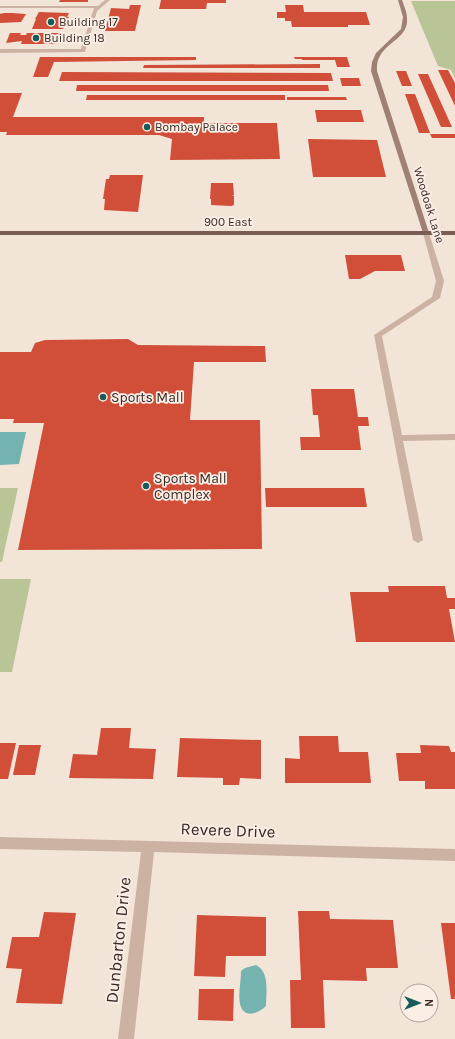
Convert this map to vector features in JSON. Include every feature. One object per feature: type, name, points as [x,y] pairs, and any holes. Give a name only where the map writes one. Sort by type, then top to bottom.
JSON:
[{"type":"main road","name":"900 East","points":[[0,233],[455,233]]},
{"type":"street","points":[[0,51],[83,51],[95,10],[108,0]]},
{"type":"street","name":"Woodoak Lane","points":[[400,0],[404,14],[404,27],[378,52],[374,61],[374,71],[440,281],[436,298],[378,334],[418,540]]},
{"type":"street","points":[[0,7],[99,7]]},
{"type":"street","points":[[398,438],[455,437]]},
{"type":"street","name":"Revere Drive","points":[[0,843],[455,854]]},
{"type":"street","name":"Dunbarton Drive","points":[[126,1039],[148,846]]},
{"type":"green space","points":[[411,1],[455,1],[455,78],[451,70],[438,66]]},
{"type":"green space","points":[[0,488],[18,488],[2,562],[0,562]]},
{"type":"green space","points":[[0,579],[31,579],[12,672],[0,672]]},
{"type":"water","points":[[0,432],[26,432],[19,464],[0,465]]},
{"type":"water","points":[[256,965],[263,972],[265,977],[267,989],[266,1006],[256,1013],[248,1014],[242,1009],[240,1004],[239,996],[241,971],[245,968]]},
{"type":"building","points":[[60,0],[88,0],[88,2],[59,2]]},
{"type":"building","points":[[161,0],[226,0],[226,3],[207,3],[206,9],[159,9]]},
{"type":"building","points":[[130,5],[141,5],[135,31],[105,31],[111,8],[129,9]]},
{"type":"building","points":[[285,5],[303,5],[304,12],[366,12],[370,25],[348,25],[348,27],[292,27],[291,21],[285,21],[285,18],[277,18],[277,12],[286,12]]},
{"type":"building","name":"Building 17","points":[[39,12],[69,13],[67,17],[69,17],[63,29],[32,29]]},
{"type":"building","points":[[0,14],[26,14],[21,22],[0,23]]},
{"type":"building","name":"Building 18","points":[[10,33],[21,33],[20,35],[26,35],[27,33],[66,33],[63,43],[21,44],[22,41],[6,43]]},
{"type":"building","points":[[40,57],[196,57],[196,60],[54,62],[48,77],[33,77]]},
{"type":"building","points":[[294,57],[347,57],[350,67],[337,67],[335,60],[302,60],[295,59]]},
{"type":"building","points":[[320,64],[320,68],[143,68],[144,65]]},
{"type":"building","points":[[438,70],[448,70],[455,83],[455,106]]},
{"type":"building","points":[[396,71],[406,71],[412,86],[402,86]]},
{"type":"building","points":[[62,72],[331,73],[333,81],[59,81]]},
{"type":"building","points":[[418,74],[428,74],[452,127],[441,127]]},
{"type":"building","points":[[340,78],[359,78],[361,86],[342,86]]},
{"type":"building","points":[[77,85],[328,85],[329,91],[76,91]]},
{"type":"building","points":[[0,93],[22,93],[13,117],[204,117],[204,123],[277,123],[280,159],[170,160],[172,139],[159,135],[6,135],[7,132],[0,132]]},
{"type":"building","points":[[405,94],[415,94],[430,133],[419,133]]},
{"type":"building","points":[[87,95],[285,95],[285,100],[86,100]]},
{"type":"building","points":[[287,97],[346,97],[347,100],[287,100]]},
{"type":"building","points":[[315,110],[361,110],[364,122],[317,122]]},
{"type":"building","points":[[430,134],[455,134],[455,138],[432,138]]},
{"type":"building","points":[[308,139],[377,140],[386,177],[313,177]]},
{"type":"building","points":[[110,175],[143,175],[138,212],[104,210],[105,199],[103,199],[106,179],[109,179]]},
{"type":"building","points":[[211,183],[233,183],[234,195],[232,196],[234,196],[234,205],[211,205]]},
{"type":"building","points":[[345,255],[401,255],[405,271],[375,271],[360,279],[349,279]]},
{"type":"building","name":"Sports Mall Complex","points":[[128,339],[138,345],[265,346],[266,362],[194,362],[190,420],[260,420],[262,549],[18,550],[44,423],[13,423],[14,419],[0,419],[0,352],[31,352],[35,343],[45,340]]},
{"type":"building","points":[[311,389],[354,389],[358,417],[368,417],[369,426],[358,426],[361,450],[301,450],[300,437],[320,437],[318,415],[313,415]]},
{"type":"building","points":[[265,488],[364,488],[367,507],[266,507]]},
{"type":"building","points":[[388,586],[445,586],[447,598],[455,598],[455,609],[449,609],[455,642],[356,642],[350,592],[389,592]]},
{"type":"building","points":[[101,728],[131,728],[129,748],[156,749],[153,779],[69,778],[73,754],[97,755]]},
{"type":"building","points":[[299,736],[338,736],[339,752],[368,752],[371,783],[285,783],[285,758],[300,759]]},
{"type":"building","points":[[180,738],[261,740],[261,779],[240,778],[239,785],[223,785],[223,778],[177,777]]},
{"type":"building","points":[[0,743],[16,743],[8,779],[0,779]]},
{"type":"building","points":[[19,745],[41,745],[35,775],[13,775]]},
{"type":"building","points":[[420,745],[449,746],[451,752],[455,752],[455,789],[425,789],[425,781],[399,781],[396,753],[421,753]]},
{"type":"building","points":[[298,911],[329,911],[330,919],[393,920],[398,968],[366,968],[367,981],[323,980],[325,1028],[291,1028],[290,980],[301,980]]},
{"type":"building","points":[[44,912],[76,913],[62,1004],[16,1003],[22,969],[6,968],[12,937],[39,937]]},
{"type":"building","points":[[197,915],[266,917],[266,956],[226,956],[225,977],[194,976]]},
{"type":"building","points":[[441,923],[455,923],[455,999],[451,999]]},
{"type":"building","points":[[199,989],[234,989],[233,1021],[198,1020]]},
{"type":"place","name":"Building 17","points":[[51,22]]},
{"type":"place","name":"Building 18","points":[[36,38]]},
{"type":"place","name":"Bombay Palace","points":[[147,127]]},
{"type":"place","name":"Sports Mall","points":[[103,397]]},
{"type":"place","name":"Sports Mall Complex","points":[[146,486]]}]
